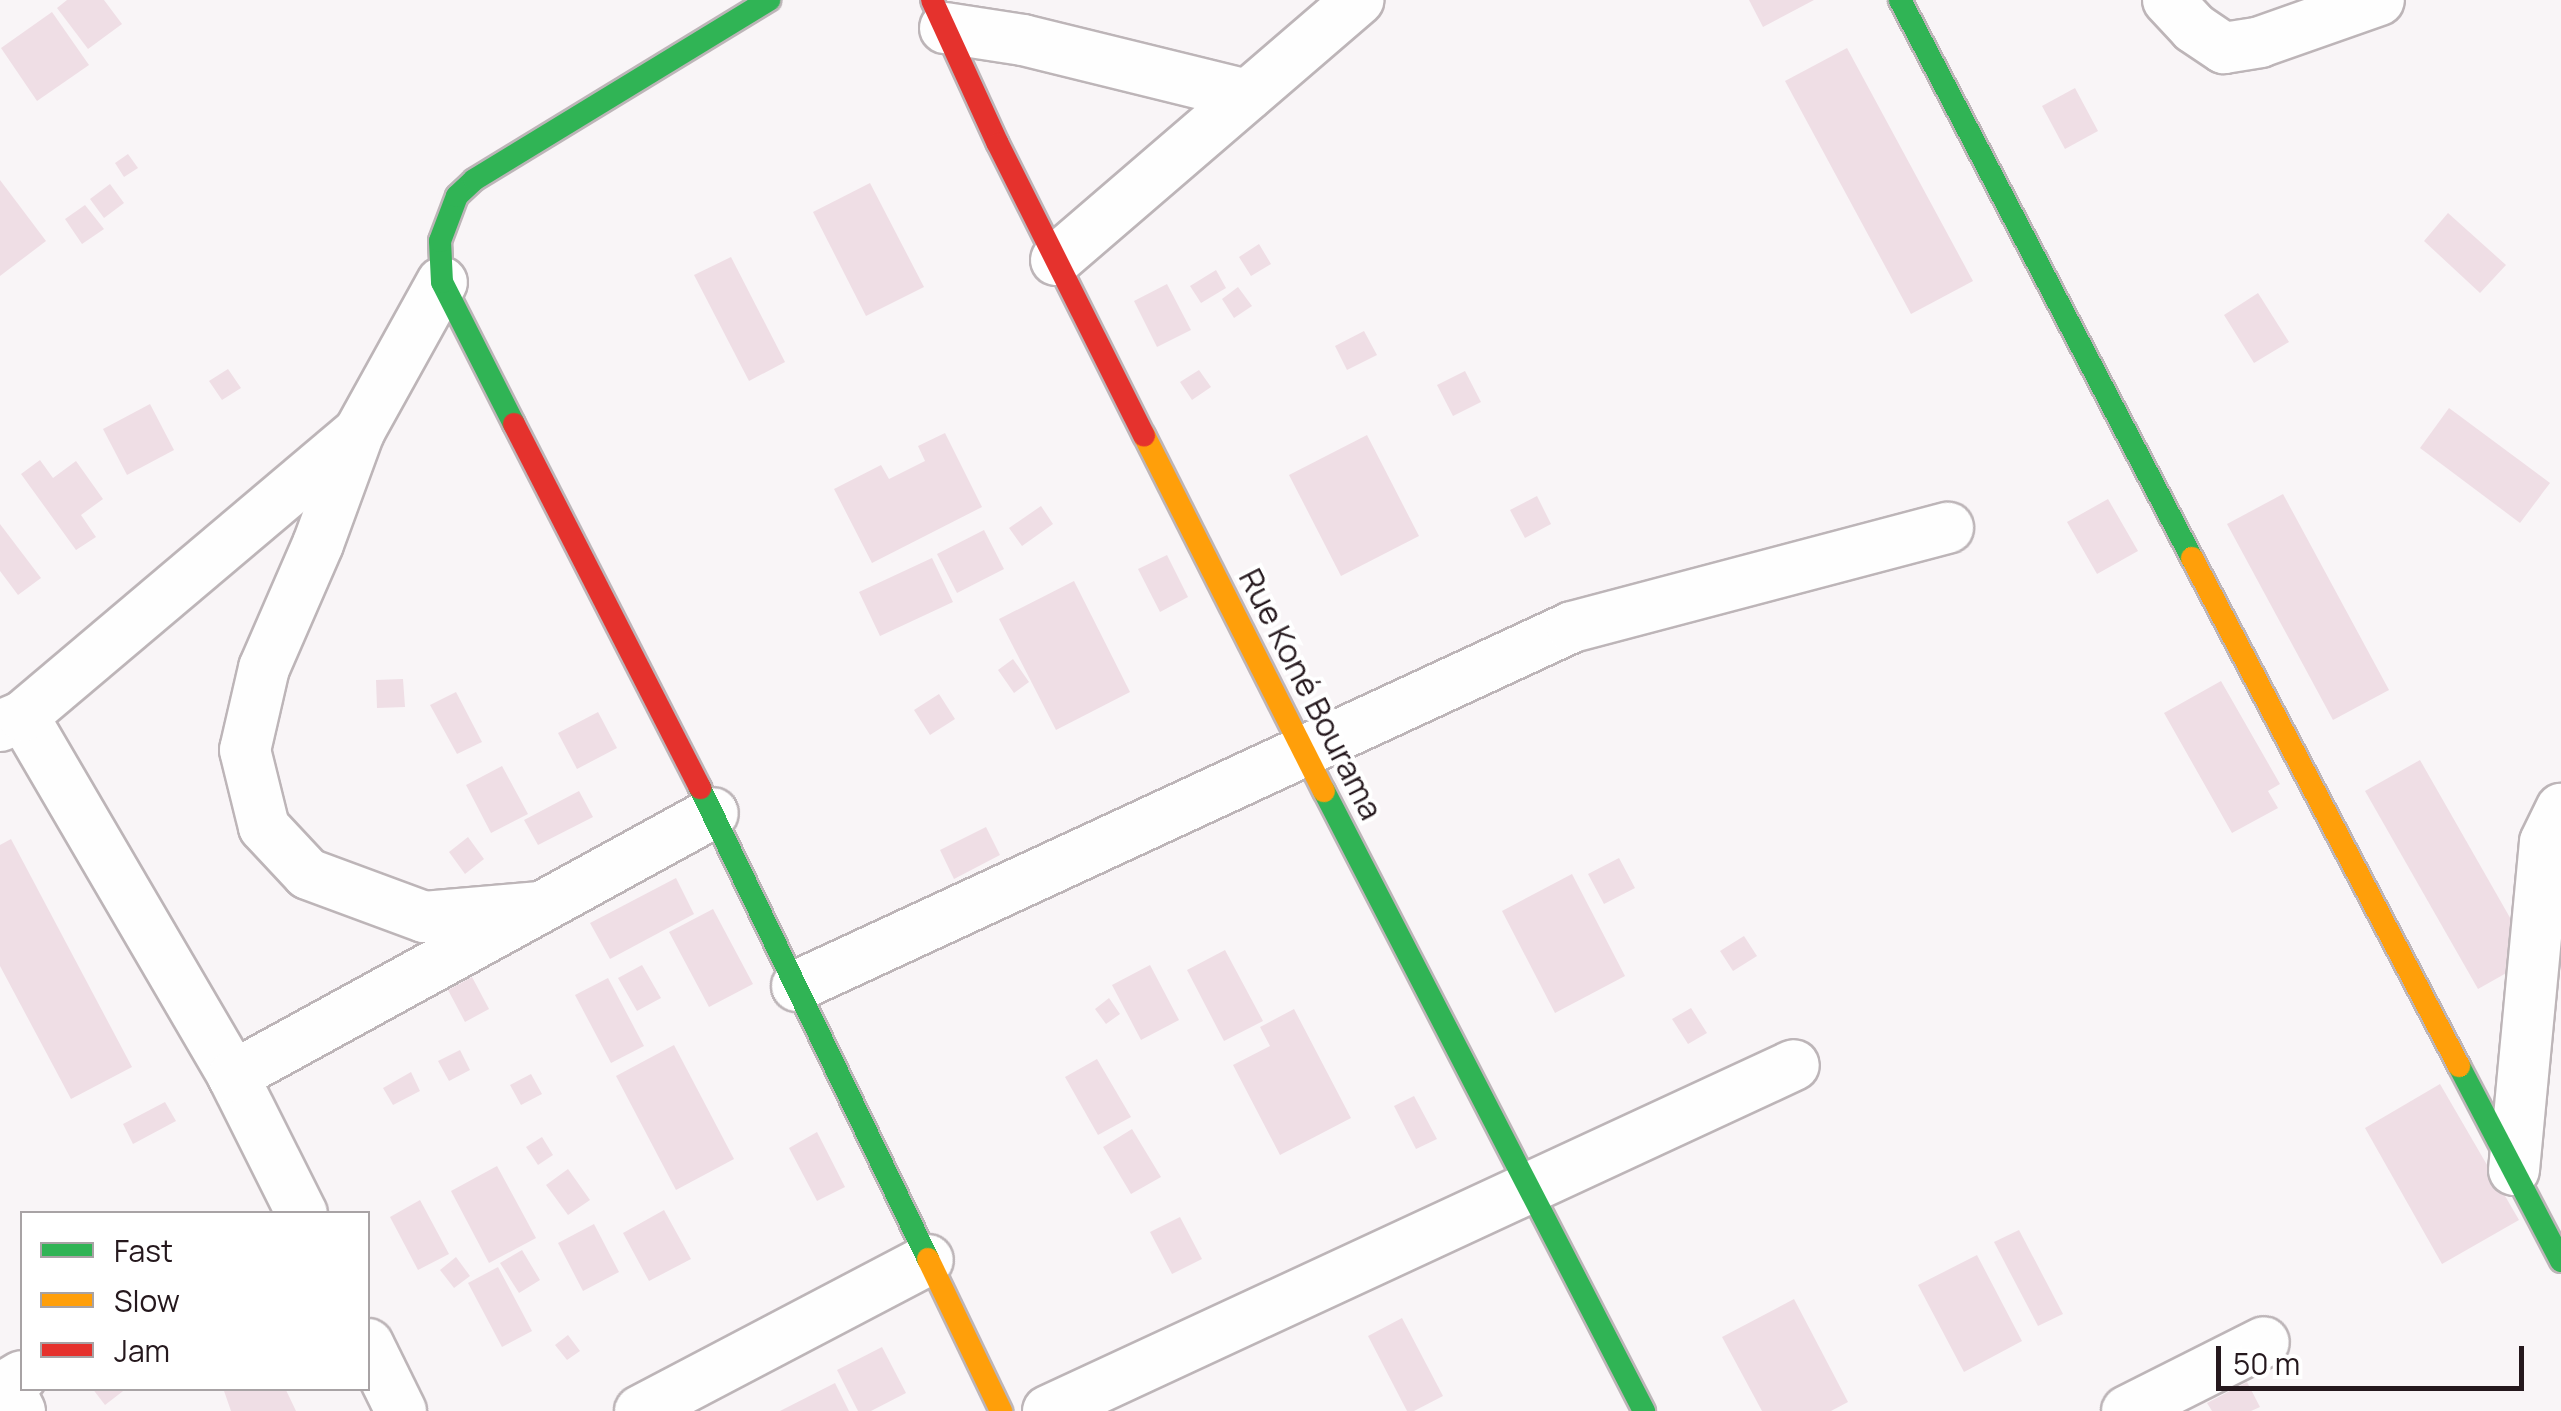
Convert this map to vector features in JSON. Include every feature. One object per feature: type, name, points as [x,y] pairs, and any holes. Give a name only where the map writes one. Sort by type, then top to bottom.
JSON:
[{"type":"main road","points":[[769,0],[474,180],[456,196],[444,219],[440,240],[442,282],[713,812],[1000,1411]]},
{"type":"main road","points":[[1900,0],[2561,1260]]},
{"type":"main road","name":"Rue Koné Bourama","points":[[939,14],[1056,260],[1303,751],[1644,1411]]},
{"type":"street","points":[[1056,260],[1358,0]]},
{"type":"street","points":[[2168,0],[2194,28],[2224,48],[2260,42],[2379,0]]},
{"type":"street","points":[[939,14],[1023,40],[1246,95]]},
{"type":"street","points":[[442,282],[359,432],[318,544],[264,668],[246,750],[264,827],[308,874],[424,917],[541,907]]},
{"type":"street","points":[[300,1211],[233,1076],[12,721],[359,432]]},
{"type":"street","points":[[796,986],[1572,626],[1948,528]]},
{"type":"street","points":[[2514,1170],[2545,842],[2561,809]]},
{"type":"street","points":[[233,1076],[713,812]]},
{"type":"street","points":[[1048,1411],[1794,1065]]},
{"type":"street","points":[[640,1411],[928,1260]]},
{"type":"street","points":[[2127,1411],[2264,1342]]},
{"type":"street","points":[[370,1348],[401,1411]]},
{"type":"street","points":[[20,1377],[7,1384],[20,1411]]},
{"type":"building","points":[[67,0],[104,0],[122,24],[88,49],[57,8]]},
{"type":"building","points":[[1749,0],[1814,0],[1763,27]]},
{"type":"building","points":[[52,12],[89,65],[37,101],[1,48]]},
{"type":"building","points":[[1847,48],[1973,281],[1911,314],[1785,81]]},
{"type":"building","points":[[2075,88],[2098,131],[2065,149],[2042,106]]},
{"type":"building","points":[[128,154],[138,168],[124,177],[115,163]]},
{"type":"building","points":[[0,180],[46,241],[0,276]]},
{"type":"building","points":[[870,183],[924,287],[866,316],[813,212]]},
{"type":"building","points":[[110,184],[124,203],[104,218],[90,199]]},
{"type":"building","points":[[85,205],[104,229],[82,244],[65,219]]},
{"type":"building","points":[[2448,213],[2506,265],[2480,293],[2424,241]]},
{"type":"building","points":[[1259,244],[1271,264],[1251,276],[1239,257]]},
{"type":"building","points":[[731,257],[785,362],[749,381],[694,275]]},
{"type":"building","points":[[1216,270],[1226,288],[1201,303],[1190,286]]},
{"type":"building","points":[[1167,284],[1191,330],[1157,347],[1134,301]]},
{"type":"building","points":[[1238,287],[1252,306],[1234,318],[1222,299]]},
{"type":"building","points":[[2258,293],[2289,342],[2254,363],[2224,315]]},
{"type":"building","points":[[1364,331],[1377,355],[1347,370],[1335,346]]},
{"type":"building","points":[[228,369],[241,388],[222,400],[209,381]]},
{"type":"building","points":[[1199,370],[1211,387],[1192,400],[1180,382]]},
{"type":"building","points":[[1465,371],[1481,402],[1453,416],[1437,385]]},
{"type":"building","points":[[150,404],[174,450],[127,475],[103,429]]},
{"type":"building","points":[[2449,408],[2550,483],[2520,523],[2420,448]]},
{"type":"building","points":[[945,433],[982,507],[872,563],[834,489],[881,465],[889,479],[925,461],[918,446]]},
{"type":"building","points":[[1367,435],[1419,536],[1341,576],[1289,475]]},
{"type":"building","points":[[40,460],[53,478],[76,461],[103,499],[81,515],[96,537],[76,550],[21,474]]},
{"type":"building","points":[[2283,494],[2389,690],[2333,720],[2227,524]]},
{"type":"building","points":[[1537,496],[1551,524],[1525,538],[1510,510]]},
{"type":"building","points":[[2108,499],[2138,551],[2097,574],[2067,522]]},
{"type":"building","points":[[1041,506],[1053,524],[1022,546],[1009,528]]},
{"type":"building","points":[[0,524],[41,578],[18,595],[0,571]]},
{"type":"building","points":[[984,530],[1004,569],[957,593],[937,554]]},
{"type":"building","points":[[1167,555],[1188,597],[1160,612],[1138,569]]},
{"type":"building","points":[[932,558],[953,602],[880,636],[859,592]]},
{"type":"building","points":[[1074,581],[1130,692],[1056,730],[999,619]]},
{"type":"building","points":[[1013,659],[1029,682],[1014,693],[998,670]]},
{"type":"building","points":[[403,679],[405,707],[377,708],[376,680]]},
{"type":"building","points":[[2221,681],[2280,784],[2268,791],[2278,808],[2232,833],[2164,713]]},
{"type":"building","points":[[456,692],[482,742],[457,754],[430,705]]},
{"type":"building","points":[[939,694],[955,719],[930,735],[914,710]]},
{"type":"building","points":[[598,712],[617,748],[577,769],[558,733]]},
{"type":"building","points":[[2420,760],[2533,958],[2478,989],[2365,791]]},
{"type":"building","points":[[502,766],[528,814],[491,833],[466,785]]},
{"type":"building","points":[[579,791],[593,817],[538,845],[524,820]]},
{"type":"building","points":[[986,827],[1000,855],[954,879],[940,850]]},
{"type":"building","points":[[468,837],[484,859],[465,874],[449,852]]},
{"type":"building","points":[[11,839],[132,1067],[71,1099],[0,966],[0,845]]},
{"type":"building","points":[[1619,858],[1635,888],[1604,904],[1588,874]]},
{"type":"building","points":[[1572,874],[1625,976],[1555,1013],[1502,911]]},
{"type":"building","points":[[676,878],[694,914],[610,959],[590,923]]},
{"type":"building","points":[[713,909],[753,984],[709,1007],[669,932]]},
{"type":"building","points":[[1744,936],[1757,956],[1733,971],[1720,951]]},
{"type":"building","points":[[1225,950],[1263,1021],[1224,1041],[1187,970]]},
{"type":"building","points":[[642,965],[661,998],[637,1011],[618,978]]},
{"type":"building","points":[[1150,965],[1179,1020],[1141,1040],[1112,985]]},
{"type":"building","points":[[472,977],[489,1009],[465,1022],[448,990]]},
{"type":"building","points":[[608,978],[644,1046],[611,1063],[575,995]]},
{"type":"building","points":[[1109,998],[1120,1014],[1106,1024],[1095,1009]]},
{"type":"building","points":[[1691,1008],[1707,1033],[1688,1044],[1672,1019]]},
{"type":"building","points":[[1294,1009],[1351,1118],[1280,1155],[1233,1065],[1270,1046],[1260,1027]]},
{"type":"building","points":[[674,1045],[734,1159],[676,1190],[616,1076]]},
{"type":"building","points":[[460,1050],[470,1070],[449,1081],[438,1061]]},
{"type":"building","points":[[1097,1059],[1131,1117],[1098,1135],[1065,1077]]},
{"type":"building","points":[[411,1072],[420,1091],[393,1105],[383,1088]]},
{"type":"building","points":[[531,1074],[542,1094],[521,1105],[510,1085]]},
{"type":"building","points":[[2440,1084],[2519,1220],[2442,1264],[2365,1128]]},
{"type":"building","points":[[1414,1096],[1437,1139],[1416,1149],[1394,1106]]},
{"type":"building","points":[[165,1102],[176,1121],[133,1144],[123,1124]]},
{"type":"building","points":[[1132,1129],[1161,1177],[1131,1194],[1103,1147]]},
{"type":"building","points":[[817,1132],[845,1187],[817,1201],[789,1148]]},
{"type":"building","points":[[542,1137],[553,1155],[538,1165],[526,1147]]},
{"type":"building","points":[[497,1166],[536,1238],[489,1263],[451,1191]]},
{"type":"building","points":[[568,1169],[590,1200],[568,1215],[546,1185]]},
{"type":"building","points":[[420,1200],[449,1254],[418,1270],[390,1217]]},
{"type":"building","points":[[664,1210],[691,1259],[649,1281],[623,1233]]},
{"type":"building","points":[[1180,1217],[1202,1259],[1172,1274],[1150,1232]]},
{"type":"building","points":[[594,1224],[619,1272],[583,1291],[558,1243]]},
{"type":"building","points":[[2019,1230],[2063,1314],[2038,1326],[1994,1242]]},
{"type":"building","points":[[522,1250],[540,1280],[519,1293],[500,1263]]},
{"type":"building","points":[[1977,1255],[2022,1341],[1964,1372],[1918,1285]]},
{"type":"building","points":[[456,1257],[470,1276],[454,1288],[440,1270]]},
{"type":"building","points":[[498,1267],[532,1331],[502,1347],[468,1283]]},
{"type":"building","points":[[1794,1299],[1848,1402],[1831,1411],[1762,1411],[1722,1337]]},
{"type":"building","points":[[1402,1318],[1443,1396],[1414,1411],[1407,1411],[1368,1336]]},
{"type":"building","points":[[568,1335],[580,1351],[567,1360],[555,1345]]},
{"type":"building","points":[[882,1347],[906,1393],[871,1411],[858,1411],[837,1370]]},
{"type":"building","points":[[2247,1382],[2260,1407],[2251,1411],[2212,1411],[2207,1403]]},
{"type":"building","points":[[835,1383],[849,1411],[780,1411]]},
{"type":"building","points":[[94,1391],[123,1391],[105,1405]]},
{"type":"building","points":[[224,1391],[286,1391],[296,1411],[231,1411]]},
{"type":"traffic: fast","points":[[514,424],[442,282],[440,241],[457,196],[474,180],[769,0]]},
{"type":"traffic: fast","points":[[1900,0],[2192,558]]},
{"type":"traffic: fast","points":[[700,788],[928,1259]]},
{"type":"traffic: fast","points":[[1324,791],[1644,1411]]},
{"type":"traffic: fast","points":[[2459,1066],[2561,1261]]},
{"type":"traffic: slow","points":[[1144,435],[1324,791]]},
{"type":"traffic: slow","points":[[2192,558],[2459,1066]]},
{"type":"traffic: slow","points":[[928,1259],[1001,1411]]},
{"type":"traffic: jam","points":[[932,0],[998,144],[1144,435]]},
{"type":"traffic: jam","points":[[514,424],[700,788]]}]
